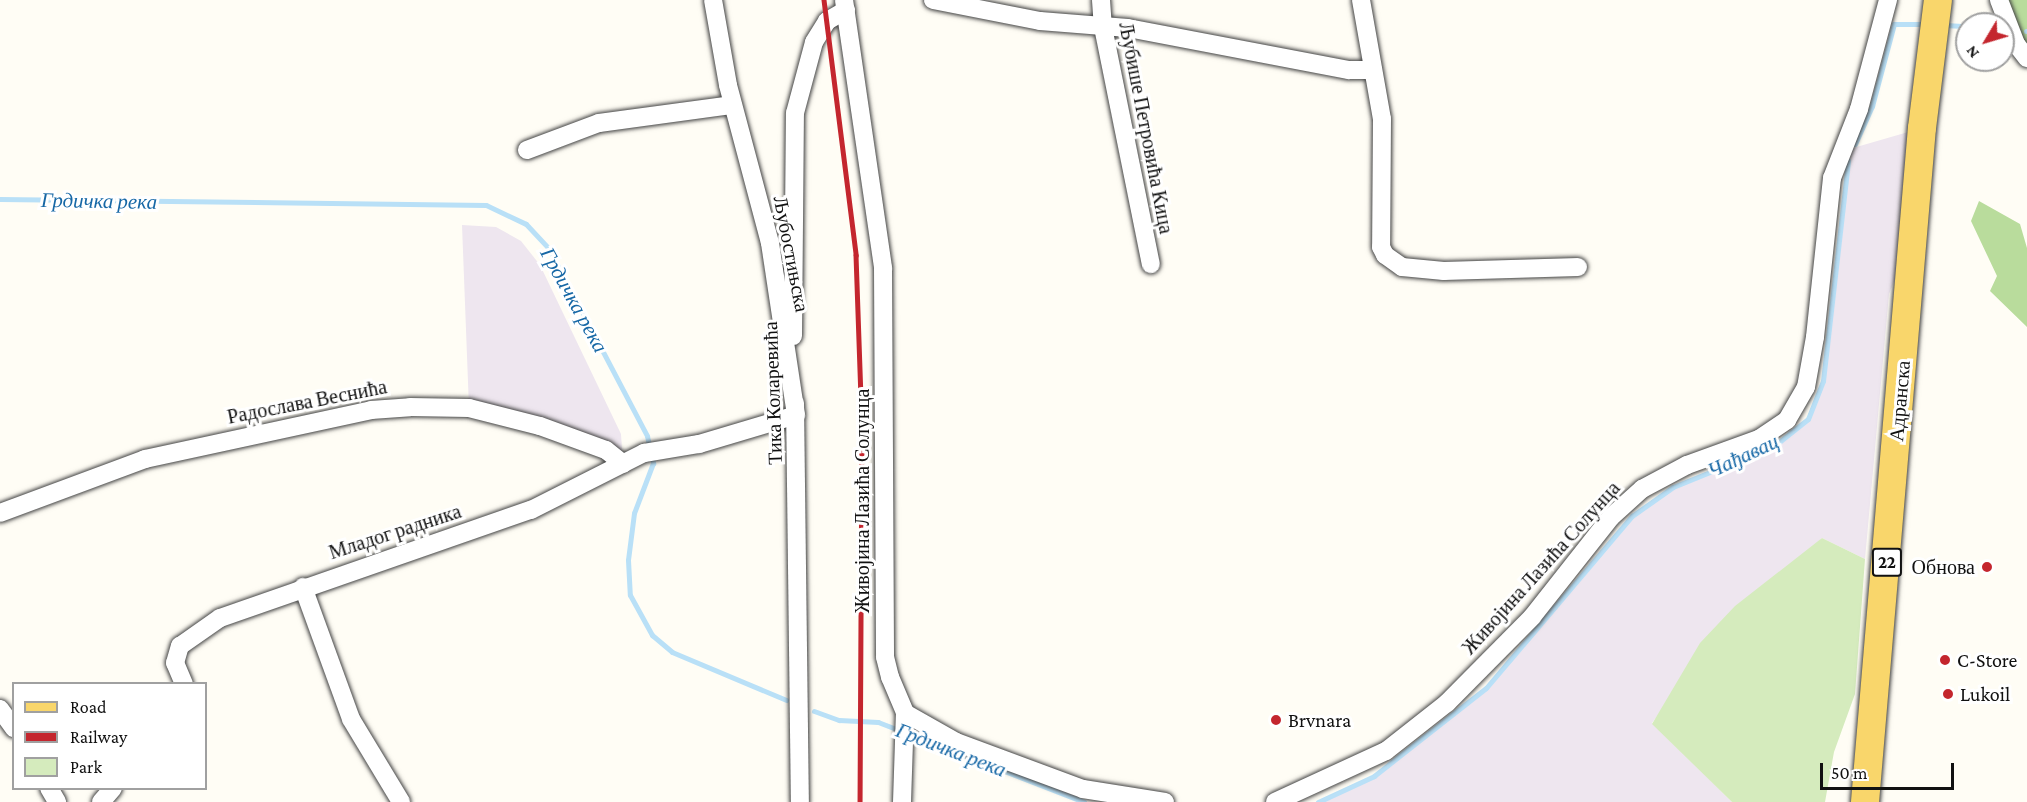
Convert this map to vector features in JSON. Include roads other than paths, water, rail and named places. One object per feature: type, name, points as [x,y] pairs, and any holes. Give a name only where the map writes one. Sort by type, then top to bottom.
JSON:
[{"type":"main road","name":"Адранска","points":[[1865,802],[1931,43],[1937,5]]},
{"type":"street","name":"Љубостињска","points":[[713,0],[733,105],[770,243],[795,415]]},
{"type":"street","points":[[933,0],[1040,21],[1102,27],[1349,70],[1374,70]]},
{"type":"street","name":"Љубише Петровића Кица","points":[[1101,0],[1102,27],[1151,264]]},
{"type":"street","points":[[1361,0],[1382,119],[1381,247],[1390,261],[1408,269],[1444,272],[1578,267]]},
{"type":"street","name":"Живојина Лазића Солунца","points":[[1275,802],[1386,751],[1447,703],[1532,617],[1611,517],[1642,489],[1687,465],[1759,439],[1787,420],[1806,387],[1814,347],[1832,178],[1859,109],[1888,0]]},
{"type":"street","points":[[1999,0],[2027,58]]},
{"type":"street","name":"Живојина Лазића Солунца","points":[[845,5],[883,268],[885,657],[905,717]]},
{"type":"street","name":"Тика Коларевића","points":[[800,802],[795,415],[795,113],[814,42],[827,21],[845,5]]},
{"type":"street","points":[[526,150],[599,123],[733,105]]},
{"type":"street","name":"Радослава Веснића","points":[[0,513],[145,459],[360,413],[410,407],[469,408],[540,426],[606,450],[623,464]]},
{"type":"street","name":"Младог радника","points":[[183,682],[175,663],[186,639],[220,618],[303,587],[531,510],[644,453],[664,452],[795,415]]},
{"type":"street","points":[[303,587],[351,719],[401,802]]},
{"type":"street","points":[[0,709],[12,725]]},
{"type":"street","points":[[902,802],[905,717],[956,742],[1083,789],[1165,802]]},
{"type":"street","points":[[102,802],[112,790]]},
{"type":"waterway","name":"Чађавац","points":[[1855,144],[1872,106],[1894,24],[1926,24]]},
{"type":"waterway","name":"Чађавац","points":[[1945,25],[1955,25]]},
{"type":"waterway","name":"Чађавац","points":[[1318,802],[1374,776],[1486,688],[1632,516],[1673,487],[1774,446],[1808,419],[1823,381],[1848,160]]},
{"type":"waterway","name":"Грдичка река","points":[[0,199],[486,205],[526,224],[549,249],[647,436],[653,463],[634,513],[628,560],[630,595],[652,635],[672,652],[786,700]]},
{"type":"waterway","name":"Грдичка река","points":[[814,711],[839,720],[878,722],[1084,802]]},
{"type":"railway","points":[[824,0],[856,255],[862,429],[860,802]]},
{"type":"place","name":"Обнова","points":[[1987,567]]},
{"type":"place","name":"C-Store","points":[[1945,660]]},
{"type":"place","name":"Lukoil","points":[[1948,694]]},
{"type":"place","name":"Brvnara","points":[[1276,720]]}]
